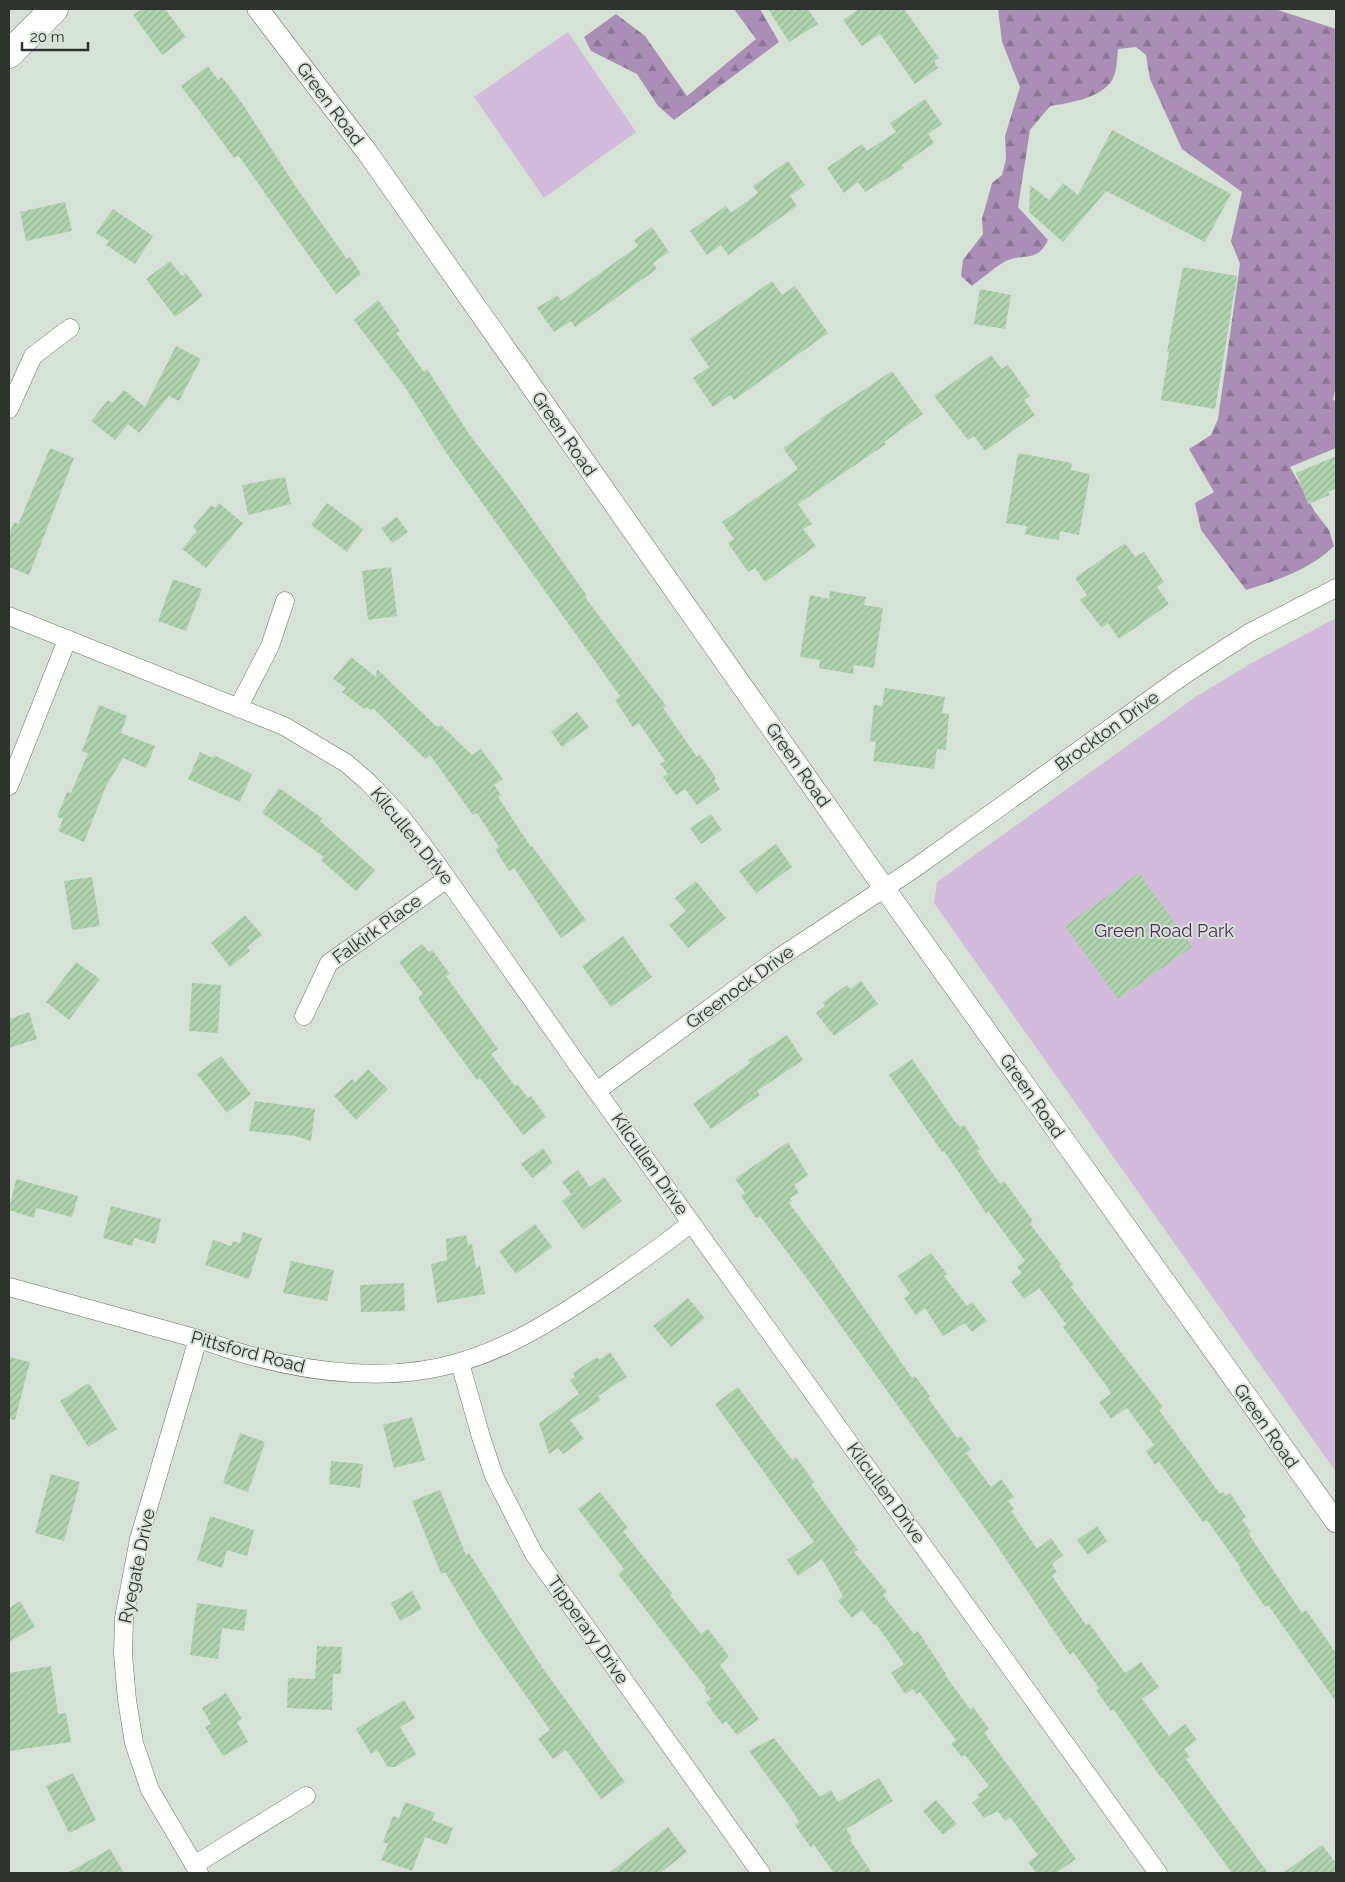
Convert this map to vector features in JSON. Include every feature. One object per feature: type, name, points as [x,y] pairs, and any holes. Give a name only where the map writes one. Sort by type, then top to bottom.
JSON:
[{"type":"main road","points":[[9,54],[54,9]]},
{"type":"street","name":"Green Road","points":[[258,9],[366,152],[885,888],[1336,1522]]},
{"type":"street","points":[[9,409],[33,356],[70,328]]},
{"type":"street","name":"Brockton Drive","points":[[885,888],[1060,765],[1184,674],[1249,633],[1336,588]]},
{"type":"street","points":[[238,708],[270,646],[285,601]]},
{"type":"street","name":"Kilcullen Drive","points":[[9,616],[284,726],[346,763],[368,782],[402,818],[1158,1873]]},
{"type":"street","points":[[9,786],[67,640]]},
{"type":"street","name":"Falkirk Place","points":[[304,1016],[329,963],[447,879]]},
{"type":"street","name":"Greenock Drive","points":[[598,1090],[777,959],[885,888]]},
{"type":"street","name":"Pittsford Road","points":[[9,1287],[198,1339],[252,1356],[317,1370],[393,1373],[430,1369],[460,1363],[499,1348],[570,1310],[691,1223]]},
{"type":"street","name":"Ryegate Drive","points":[[197,1869],[150,1790],[134,1743],[127,1700],[123,1654],[124,1618],[139,1539],[198,1339]]},
{"type":"street","name":"Tipperary Drive","points":[[460,1363],[494,1476],[534,1554],[761,1873]]},
{"type":"street","points":[[197,1869],[306,1796]]},
{"type":"green space","points":[[734,9],[760,9],[779,42],[674,120],[658,106],[637,74],[591,51],[584,37],[616,14],[645,36],[687,96],[756,39]]},
{"type":"green space","points":[[998,9],[1275,9],[1336,29],[1336,385],[1333,400],[1336,401],[1336,448],[1290,467],[1315,512],[1329,530],[1334,546],[1304,568],[1246,590],[1201,530],[1195,503],[1214,492],[1189,449],[1211,435],[1218,419],[1240,264],[1231,241],[1242,192],[1182,149],[1150,79],[1146,55],[1136,47],[1118,49],[1114,76],[1110,83],[1098,93],[1090,97],[1050,106],[1030,130],[1018,207],[1048,240],[1044,247],[1034,255],[1004,262],[972,286],[961,276],[963,260],[983,234],[982,219],[992,183],[1002,175],[1006,159],[1005,136],[1020,87],[1002,42]]},
{"type":"green space","points":[[568,32],[636,132],[544,198],[474,97]]},
{"type":"green space","name":"Green Road Park","points":[[1336,618],[1336,1472],[934,903],[937,882],[1197,696],[1250,664]]},
{"type":"building","points":[[142,9],[165,9],[186,37],[162,55],[133,15]]},
{"type":"building","points":[[768,9],[808,9],[818,24],[789,42]]},
{"type":"building","points":[[859,9],[904,9],[939,58],[934,61],[938,68],[915,84],[880,34],[862,46],[843,20]]},
{"type":"building","points":[[208,66],[218,80],[222,77],[242,103],[296,187],[347,259],[350,257],[361,274],[336,294],[238,155],[234,158],[181,86]]},
{"type":"building","points":[[925,99],[942,124],[928,134],[934,143],[902,165],[904,168],[865,192],[858,182],[844,193],[827,168],[862,144],[867,151],[896,132],[890,123]]},
{"type":"building","points":[[1112,130],[1231,194],[1205,242],[1106,191],[1063,242],[1029,212],[1030,185],[1049,200],[1063,183],[1078,195]]},
{"type":"building","points":[[788,161],[805,185],[790,196],[797,206],[728,255],[721,245],[707,255],[690,231],[726,206],[731,213],[758,193],[753,186]]},
{"type":"building","points":[[65,202],[72,231],[26,241],[20,212]]},
{"type":"building","points":[[113,209],[153,236],[135,264],[106,245],[109,241],[96,233]]},
{"type":"building","points":[[652,227],[669,252],[653,263],[657,269],[575,327],[571,321],[554,332],[537,308],[557,295],[561,301],[638,246],[634,240]]},
{"type":"building","points":[[170,261],[182,276],[186,273],[203,296],[175,317],[146,279]]},
{"type":"building","points":[[1183,267],[1237,276],[1215,409],[1161,400],[1169,352],[1167,352]]},
{"type":"building","points":[[772,281],[782,295],[795,286],[828,333],[734,400],[730,395],[713,407],[693,378],[709,367],[690,339]]},
{"type":"building","points":[[980,289],[1011,295],[1005,329],[974,324]]},
{"type":"building","points":[[378,300],[400,331],[396,333],[424,372],[427,369],[469,434],[515,494],[587,596],[585,597],[666,706],[663,708],[697,757],[700,755],[716,778],[714,780],[720,789],[697,805],[685,789],[676,795],[663,777],[668,774],[660,764],[665,761],[639,723],[633,727],[615,700],[620,696],[445,451],[405,387],[354,320]]},
{"type":"building","points":[[176,346],[201,359],[179,401],[169,396],[139,433],[128,424],[115,440],[91,421],[108,400],[112,403],[124,390],[145,407]]},
{"type":"building","points":[[991,355],[1002,369],[1008,365],[1030,396],[1024,400],[1035,415],[985,451],[974,436],[968,440],[934,396]]},
{"type":"building","points":[[892,371],[923,414],[884,442],[886,444],[798,504],[812,524],[803,529],[816,546],[765,582],[755,568],[748,572],[728,543],[734,539],[722,522],[798,469],[783,448],[821,421],[820,419]]},
{"type":"building","points":[[50,448],[74,458],[29,575],[9,567],[9,535],[14,522],[18,524],[21,518]]},
{"type":"building","points":[[1018,453],[1072,463],[1071,470],[1090,474],[1079,535],[1060,531],[1059,540],[1039,537],[1025,534],[1027,526],[1006,523]]},
{"type":"building","points":[[1336,456],[1336,488],[1328,492],[1330,495],[1308,504],[1296,473]]},
{"type":"building","points":[[285,477],[291,504],[248,515],[242,485]]},
{"type":"building","points":[[219,503],[243,523],[206,568],[182,549],[197,531],[193,527],[211,505],[215,508]]},
{"type":"building","points":[[327,503],[363,529],[347,552],[311,525]]},
{"type":"building","points":[[397,517],[408,532],[392,543],[381,528]]},
{"type":"building","points":[[1125,543],[1135,557],[1144,552],[1164,582],[1157,587],[1169,604],[1119,639],[1108,623],[1102,628],[1080,600],[1087,595],[1075,578]]},
{"type":"building","points":[[391,567],[397,616],[368,620],[362,571]]},
{"type":"building","points":[[173,579],[202,589],[186,631],[158,621]]},
{"type":"building","points":[[830,591],[866,597],[864,605],[883,608],[874,668],[854,665],[853,674],[819,668],[820,660],[800,657],[810,595],[829,599]]},
{"type":"building","points":[[351,657],[376,677],[377,669],[437,727],[441,725],[472,755],[481,749],[503,779],[494,785],[501,795],[498,797],[531,847],[586,920],[561,938],[514,868],[509,871],[495,849],[499,847],[477,813],[473,815],[430,755],[425,759],[373,708],[371,710],[366,707],[364,709],[342,692],[346,688],[333,679]]},
{"type":"building","points":[[885,688],[945,697],[942,713],[949,714],[946,750],[937,749],[934,769],[873,761],[876,742],[870,741],[874,705],[882,706]]},
{"type":"building","points":[[99,705],[127,716],[121,733],[155,746],[146,768],[123,758],[106,786],[84,842],[58,831],[63,819],[57,817],[67,792],[71,793],[88,753],[82,751]]},
{"type":"building","points":[[577,712],[589,727],[562,747],[551,732]]},
{"type":"building","points":[[200,752],[213,758],[214,755],[252,774],[240,802],[188,779]]},
{"type":"building","points":[[279,788],[322,818],[320,821],[375,870],[356,891],[321,860],[324,857],[262,813]]},
{"type":"building","points":[[711,814],[722,830],[701,844],[690,828]]},
{"type":"building","points":[[776,844],[792,867],[756,893],[739,871]]},
{"type":"building","points":[[1139,873],[1192,947],[1118,999],[1065,926]]},
{"type":"building","points":[[92,877],[100,926],[72,930],[64,881]]},
{"type":"building","points":[[696,881],[726,918],[688,948],[669,925],[686,911],[675,898]]},
{"type":"building","points":[[245,915],[262,935],[247,947],[250,951],[230,967],[211,943]]},
{"type":"building","points":[[623,936],[652,977],[611,1007],[582,966]]},
{"type":"building","points":[[422,944],[429,952],[432,950],[450,974],[446,976],[498,1049],[491,1054],[515,1086],[517,1084],[528,1098],[531,1096],[546,1117],[523,1135],[480,1078],[477,1080],[419,1000],[419,997],[423,994],[399,962]]},
{"type":"building","points":[[76,962],[100,979],[69,1020],[46,1002]]},
{"type":"building","points":[[861,981],[878,1004],[834,1036],[816,1013],[825,1006],[823,1002],[847,985],[850,989]]},
{"type":"building","points":[[192,983],[221,985],[218,1033],[189,1031]]},
{"type":"building","points":[[29,1012],[37,1039],[9,1048],[9,1019]]},
{"type":"building","points":[[787,1035],[803,1060],[757,1091],[760,1095],[711,1129],[693,1104],[750,1063],[748,1060]]},
{"type":"building","points":[[221,1056],[251,1094],[227,1113],[197,1074]]},
{"type":"building","points":[[912,1059],[956,1123],[960,1127],[964,1125],[980,1149],[977,1151],[1000,1184],[1004,1181],[1033,1221],[1030,1224],[1061,1264],[1059,1266],[1074,1285],[1071,1287],[1163,1407],[1159,1410],[1220,1494],[1223,1492],[1226,1496],[1230,1493],[1246,1517],[1242,1520],[1251,1532],[1248,1533],[1302,1613],[1306,1610],[1334,1650],[1336,1654],[1336,1702],[1268,1605],[1265,1607],[1239,1569],[1241,1568],[1207,1520],[1203,1522],[1159,1462],[1155,1465],[1146,1451],[1154,1445],[1127,1408],[1111,1419],[1099,1402],[1111,1394],[1108,1388],[1063,1327],[1066,1324],[1039,1288],[1024,1299],[1011,1282],[1022,1273],[1017,1267],[1025,1261],[988,1211],[986,1213],[889,1075]]},
{"type":"building","points":[[368,1069],[388,1089],[356,1120],[334,1096],[352,1079],[355,1082]]},
{"type":"building","points":[[255,1101],[315,1109],[311,1141],[295,1136],[249,1131]]},
{"type":"building","points":[[788,1142],[808,1175],[794,1185],[799,1193],[790,1198],[792,1201],[789,1203],[827,1254],[912,1378],[915,1376],[930,1396],[928,1398],[957,1438],[961,1436],[971,1450],[966,1453],[991,1487],[1001,1479],[1014,1497],[1008,1501],[1014,1509],[1011,1511],[1037,1549],[1051,1538],[1063,1555],[1052,1564],[1057,1572],[1052,1576],[1086,1625],[1089,1623],[1125,1673],[1141,1662],[1159,1687],[1142,1699],[1169,1736],[1185,1724],[1197,1740],[1184,1749],[1190,1757],[1186,1759],[1268,1873],[1232,1873],[1161,1778],[1114,1710],[1111,1711],[1096,1690],[1099,1688],[1073,1652],[1070,1655],[991,1537],[811,1284],[760,1216],[756,1218],[741,1196],[745,1193],[735,1179]]},
{"type":"building","points":[[543,1148],[553,1163],[532,1178],[521,1164]]},
{"type":"building","points":[[578,1170],[590,1187],[604,1177],[622,1201],[583,1230],[562,1201],[571,1194],[562,1182]]},
{"type":"building","points":[[16,1179],[78,1196],[72,1217],[36,1208],[34,1218],[9,1210]]},
{"type":"building","points":[[111,1206],[161,1219],[155,1244],[134,1238],[132,1246],[103,1238]]},
{"type":"building","points":[[535,1224],[552,1247],[516,1274],[499,1251]]},
{"type":"building","points":[[243,1232],[262,1238],[249,1279],[205,1265],[213,1240],[231,1246],[233,1241],[240,1243]]},
{"type":"building","points":[[466,1235],[468,1245],[472,1244],[476,1268],[480,1265],[485,1294],[437,1303],[431,1264],[447,1260],[446,1239]]},
{"type":"building","points":[[931,1253],[947,1274],[944,1276],[967,1306],[972,1302],[987,1321],[972,1332],[965,1323],[943,1336],[925,1308],[916,1315],[904,1298],[910,1294],[898,1276]]},
{"type":"building","points":[[291,1261],[334,1270],[327,1301],[283,1293]]},
{"type":"building","points":[[404,1283],[405,1311],[361,1312],[360,1285]]},
{"type":"building","points":[[688,1298],[705,1318],[671,1347],[653,1326]]},
{"type":"building","points":[[610,1352],[627,1377],[598,1396],[601,1400],[570,1420],[584,1439],[563,1454],[558,1448],[549,1454],[539,1423],[579,1394],[570,1380],[575,1377],[573,1373],[597,1357],[599,1360]]},
{"type":"building","points":[[9,1357],[30,1362],[15,1420],[9,1419]]},
{"type":"building","points":[[89,1383],[117,1429],[88,1447],[60,1401]]},
{"type":"building","points":[[738,1387],[792,1460],[796,1457],[814,1482],[811,1484],[858,1550],[854,1552],[887,1592],[883,1595],[914,1634],[918,1631],[945,1675],[970,1709],[973,1707],[989,1729],[985,1732],[988,1738],[1076,1859],[1056,1873],[1036,1873],[1028,1862],[1038,1855],[1010,1817],[1005,1821],[998,1811],[984,1818],[972,1803],[980,1797],[977,1795],[989,1786],[965,1755],[962,1757],[951,1744],[956,1740],[920,1692],[916,1694],[913,1689],[905,1694],[891,1673],[904,1664],[876,1624],[874,1625],[862,1610],[852,1618],[838,1601],[843,1596],[822,1559],[798,1576],[787,1560],[814,1542],[715,1404]]},
{"type":"building","points":[[412,1417],[425,1460],[394,1468],[383,1425]]},
{"type":"building","points":[[240,1433],[265,1442],[248,1492],[223,1483]]},
{"type":"building","points":[[331,1461],[363,1464],[360,1488],[329,1484]]},
{"type":"building","points":[[51,1474],[80,1482],[64,1541],[35,1533]]},
{"type":"building","points":[[440,1490],[466,1555],[469,1553],[544,1670],[625,1782],[601,1799],[566,1750],[553,1759],[538,1739],[550,1730],[479,1629],[445,1572],[441,1574],[412,1501]]},
{"type":"building","points":[[600,1492],[628,1528],[623,1531],[672,1593],[670,1595],[701,1634],[708,1629],[729,1656],[720,1665],[759,1719],[737,1735],[726,1721],[722,1724],[706,1702],[711,1699],[704,1690],[706,1688],[618,1574],[624,1569],[578,1509]]},
{"type":"building","points":[[210,1516],[254,1530],[247,1556],[227,1550],[222,1568],[197,1560]]},
{"type":"building","points":[[1097,1526],[1107,1541],[1088,1555],[1077,1540]]},
{"type":"building","points":[[412,1591],[422,1609],[400,1621],[391,1603]]},
{"type":"building","points":[[20,1601],[35,1627],[9,1642],[9,1608]]},
{"type":"building","points":[[197,1603],[247,1610],[244,1631],[222,1628],[218,1659],[190,1655]]},
{"type":"building","points":[[317,1646],[342,1647],[341,1674],[333,1674],[332,1710],[287,1708],[288,1678],[315,1679]]},
{"type":"building","points":[[51,1666],[58,1714],[66,1713],[71,1742],[10,1751],[9,1673]]},
{"type":"building","points":[[226,1693],[242,1719],[237,1722],[248,1742],[223,1756],[205,1727],[211,1724],[202,1708]]},
{"type":"building","points":[[404,1700],[415,1718],[400,1727],[416,1754],[395,1767],[388,1767],[377,1750],[371,1754],[356,1729]]},
{"type":"building","points":[[774,1738],[820,1797],[831,1790],[838,1802],[879,1778],[893,1801],[846,1829],[852,1838],[850,1840],[872,1873],[834,1873],[814,1845],[811,1848],[795,1825],[799,1822],[792,1810],[749,1751]]},
{"type":"building","points":[[73,1773],[96,1820],[69,1833],[46,1786]]},
{"type":"building","points":[[936,1800],[957,1824],[943,1835],[923,1811]]},
{"type":"building","points":[[405,1802],[435,1813],[432,1820],[453,1828],[447,1845],[425,1837],[412,1871],[381,1860],[388,1844],[383,1842],[393,1816],[399,1818]]},
{"type":"building","points":[[668,1827],[687,1852],[660,1873],[609,1873]]},
{"type":"building","points":[[1322,1845],[1336,1863],[1336,1873],[1283,1873]]},
{"type":"building","points":[[110,1849],[124,1873],[67,1873]]}]
